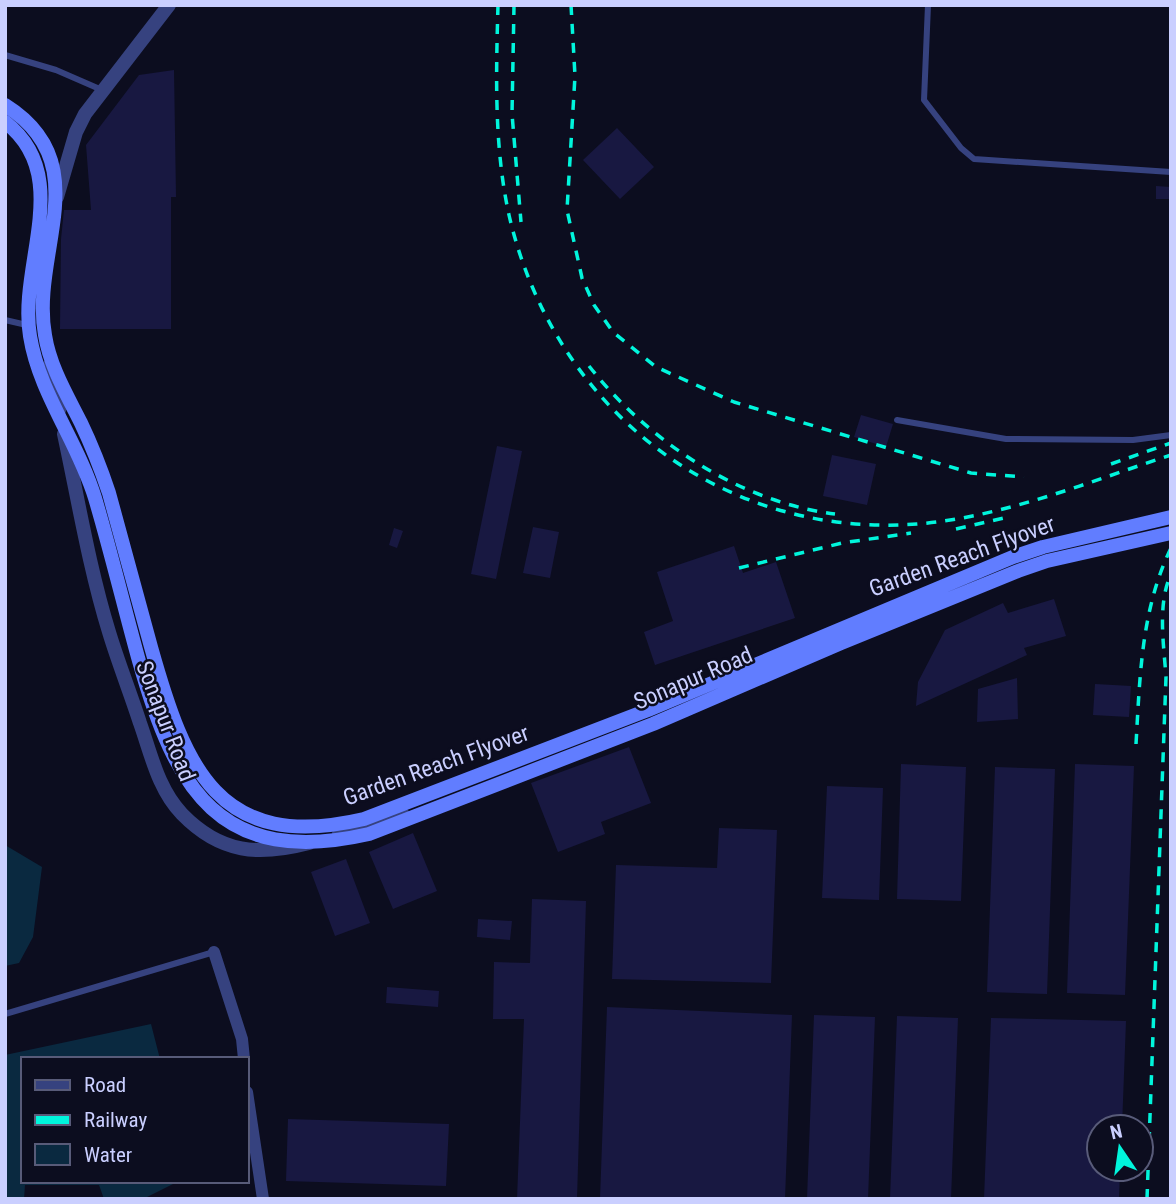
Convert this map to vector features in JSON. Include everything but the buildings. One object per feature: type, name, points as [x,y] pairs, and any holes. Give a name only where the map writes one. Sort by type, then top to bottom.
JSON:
[{"type":"main road","name":"Garden Reach Flyover","points":[[5,105],[24,118],[40,136],[54,169],[55,214],[43,287],[45,335],[53,365],[98,460],[109,493],[166,700],[191,760],[206,782],[236,808],[262,821],[311,829],[364,819],[648,710],[835,629],[1013,557],[1043,547],[1171,517]]},
{"type":"main road","name":"Garden Reach Flyover","points":[[5,122],[27,145],[37,163],[41,183],[41,212],[28,285],[28,321],[34,354],[84,466],[152,704],[178,767],[195,791],[228,821],[256,835],[303,844],[369,834],[653,724],[832,646],[1018,571],[1047,561],[1171,533]]},
{"type":"street","name":"Sonapur Road","points":[[169,5],[103,90],[76,132],[55,205],[42,285],[41,340],[48,359],[108,630],[162,785],[182,814],[209,834],[251,852],[277,852],[427,807],[615,735],[870,628],[1063,559],[1171,526]]},
{"type":"street","points":[[214,952],[242,1039],[244,1057]]},
{"type":"street","points":[[248,1099],[263,1199]]},
{"type":"lane","points":[[928,5],[924,100],[961,148],[974,159],[1171,172]]},
{"type":"lane","points":[[5,55],[56,70],[103,90]]},
{"type":"lane","points":[[5,320],[42,329]]},
{"type":"lane","points":[[897,420],[1006,439],[1133,440],[1171,435]]},
{"type":"lane","points":[[5,1014],[214,952]]},
{"type":"water","points":[[5,845],[42,867],[33,937],[19,963],[5,966]]},
{"type":"water","points":[[151,1024],[159,1057],[21,1057],[21,1183],[175,1183],[143,1199],[104,1199],[99,1185],[25,1185],[24,1199],[5,1199],[5,1055]]},
{"type":"railway","points":[[498,5],[498,137],[504,189],[509,215],[531,284],[563,346],[605,401],[655,447],[712,483],[776,509],[844,523],[917,524],[982,514],[1045,497],[1171,455]]},
{"type":"railway","points":[[514,5],[512,114],[521,222]]},
{"type":"railway","points":[[571,5],[575,76],[567,210],[582,278],[594,305],[613,332],[656,367],[734,402],[971,473],[1024,477]]},
{"type":"railway","points":[[589,366],[639,419],[667,443],[698,464],[764,496],[835,514]]},
{"type":"railway","points":[[1111,464],[1171,443]]},
{"type":"railway","points":[[956,529],[1004,518]]},
{"type":"railway","points":[[739,568],[842,543],[911,533]]},
{"type":"railway","points":[[1136,744],[1141,668],[1148,619],[1153,595],[1171,548]]},
{"type":"railway","points":[[1147,1199],[1166,677],[1163,612],[1171,574]]}]
